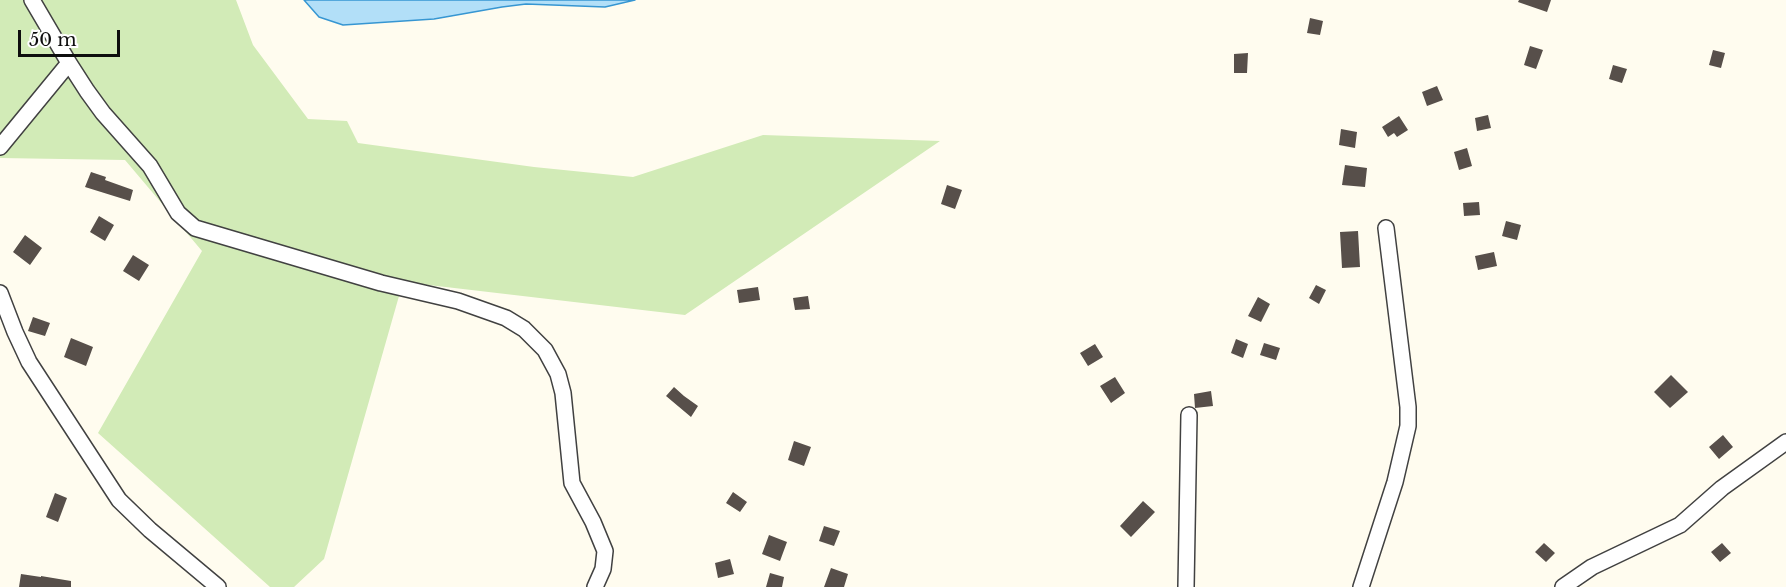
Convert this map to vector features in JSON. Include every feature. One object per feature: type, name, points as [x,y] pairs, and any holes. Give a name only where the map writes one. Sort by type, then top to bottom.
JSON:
[{"type":"street","points":[[32,0],[69,63],[103,113],[150,166],[178,213],[195,228],[381,283],[458,301],[506,318],[524,329],[545,350],[561,383],[572,483],[605,551],[603,569],[595,587]]},
{"type":"street","points":[[0,147],[69,63]]},
{"type":"street","points":[[1360,587],[1395,483],[1408,426],[1408,407],[1386,228]]},
{"type":"street","points":[[0,293],[29,362],[119,500],[150,530],[218,587]]},
{"type":"street","points":[[1186,587],[1189,415]]},
{"type":"street","points":[[1563,587],[1592,567],[1680,525],[1722,488],[1786,442]]},
{"type":"green space","points":[[0,0],[236,0],[253,45],[308,119],[347,121],[358,143],[534,167],[633,177],[763,135],[940,141],[685,315],[403,282],[324,559],[294,587],[270,587],[98,433],[202,251],[125,160],[0,158]]},
{"type":"water","points":[[304,0],[635,0],[605,7],[526,4],[434,19],[343,25],[319,17]]},
{"type":"building","points":[[1519,0],[1551,0],[1547,12],[1518,2]]},
{"type":"building","points":[[1310,18],[1323,21],[1320,35],[1307,33]]},
{"type":"building","points":[[1530,46],[1543,50],[1536,69],[1524,65]]},
{"type":"building","points":[[1713,50],[1725,53],[1721,68],[1709,65]]},
{"type":"building","points":[[1248,53],[1247,73],[1234,73],[1234,54]]},
{"type":"building","points":[[1613,65],[1627,69],[1622,83],[1609,79]]},
{"type":"building","points":[[1437,86],[1443,100],[1427,106],[1422,92]]},
{"type":"building","points":[[1488,115],[1491,128],[1477,131],[1475,118]]},
{"type":"building","points":[[1399,116],[1408,130],[1397,137],[1394,133],[1388,137],[1382,127]]},
{"type":"building","points":[[1341,129],[1357,132],[1355,148],[1339,145]]},
{"type":"building","points":[[1467,148],[1472,166],[1459,170],[1454,152]]},
{"type":"building","points":[[1345,165],[1367,168],[1365,187],[1342,185]]},
{"type":"building","points":[[91,172],[106,177],[105,180],[133,190],[130,201],[85,187]]},
{"type":"building","points":[[947,185],[962,190],[955,209],[941,204]]},
{"type":"building","points":[[1479,202],[1480,215],[1464,216],[1463,203]]},
{"type":"building","points":[[99,216],[114,225],[105,241],[90,232]]},
{"type":"building","points":[[1506,221],[1521,225],[1517,240],[1502,236]]},
{"type":"building","points":[[1358,231],[1360,267],[1342,268],[1340,232]]},
{"type":"building","points":[[25,235],[42,248],[30,265],[13,252]]},
{"type":"building","points":[[1494,252],[1497,266],[1478,270],[1475,256]]},
{"type":"building","points":[[133,255],[149,265],[139,281],[123,271]]},
{"type":"building","points":[[1316,285],[1326,290],[1319,304],[1309,298]]},
{"type":"building","points":[[758,287],[760,300],[739,303],[737,290]]},
{"type":"building","points":[[808,296],[810,309],[795,310],[793,298]]},
{"type":"building","points":[[1258,297],[1270,304],[1261,322],[1248,316]]},
{"type":"building","points":[[33,317],[50,323],[45,336],[28,331]]},
{"type":"building","points":[[71,338],[93,347],[86,366],[64,357]]},
{"type":"building","points":[[1236,339],[1248,344],[1243,358],[1231,353]]},
{"type":"building","points":[[1264,343],[1280,348],[1276,360],[1260,355]]},
{"type":"building","points":[[1095,344],[1103,357],[1088,366],[1080,353]]},
{"type":"building","points":[[1671,375],[1688,392],[1670,408],[1654,392]]},
{"type":"building","points":[[1115,377],[1125,393],[1111,403],[1100,386]]},
{"type":"building","points":[[674,387],[698,406],[691,417],[666,396]]},
{"type":"building","points":[[1211,391],[1213,406],[1195,408],[1194,394]]},
{"type":"building","points":[[1723,435],[1733,447],[1719,459],[1709,447]]},
{"type":"building","points":[[794,441],[811,447],[804,466],[788,460]]},
{"type":"building","points":[[733,492],[747,502],[740,512],[726,503]]},
{"type":"building","points":[[55,493],[67,498],[58,522],[46,517]]},
{"type":"building","points":[[1143,501],[1155,512],[1131,537],[1120,526]]},
{"type":"building","points":[[824,526],[840,531],[834,546],[819,541]]},
{"type":"building","points":[[769,535],[787,542],[780,561],[762,554]]},
{"type":"building","points":[[1544,543],[1555,553],[1546,562],[1535,552]]},
{"type":"building","points":[[1722,543],[1731,553],[1720,562],[1711,552]]},
{"type":"building","points":[[730,559],[734,574],[718,578],[715,563]]},
{"type":"building","points":[[831,568],[848,574],[844,587],[824,587]]},
{"type":"building","points":[[770,573],[784,577],[782,587],[766,587]]},
{"type":"building","points":[[21,574],[71,581],[71,587],[19,587]]}]
